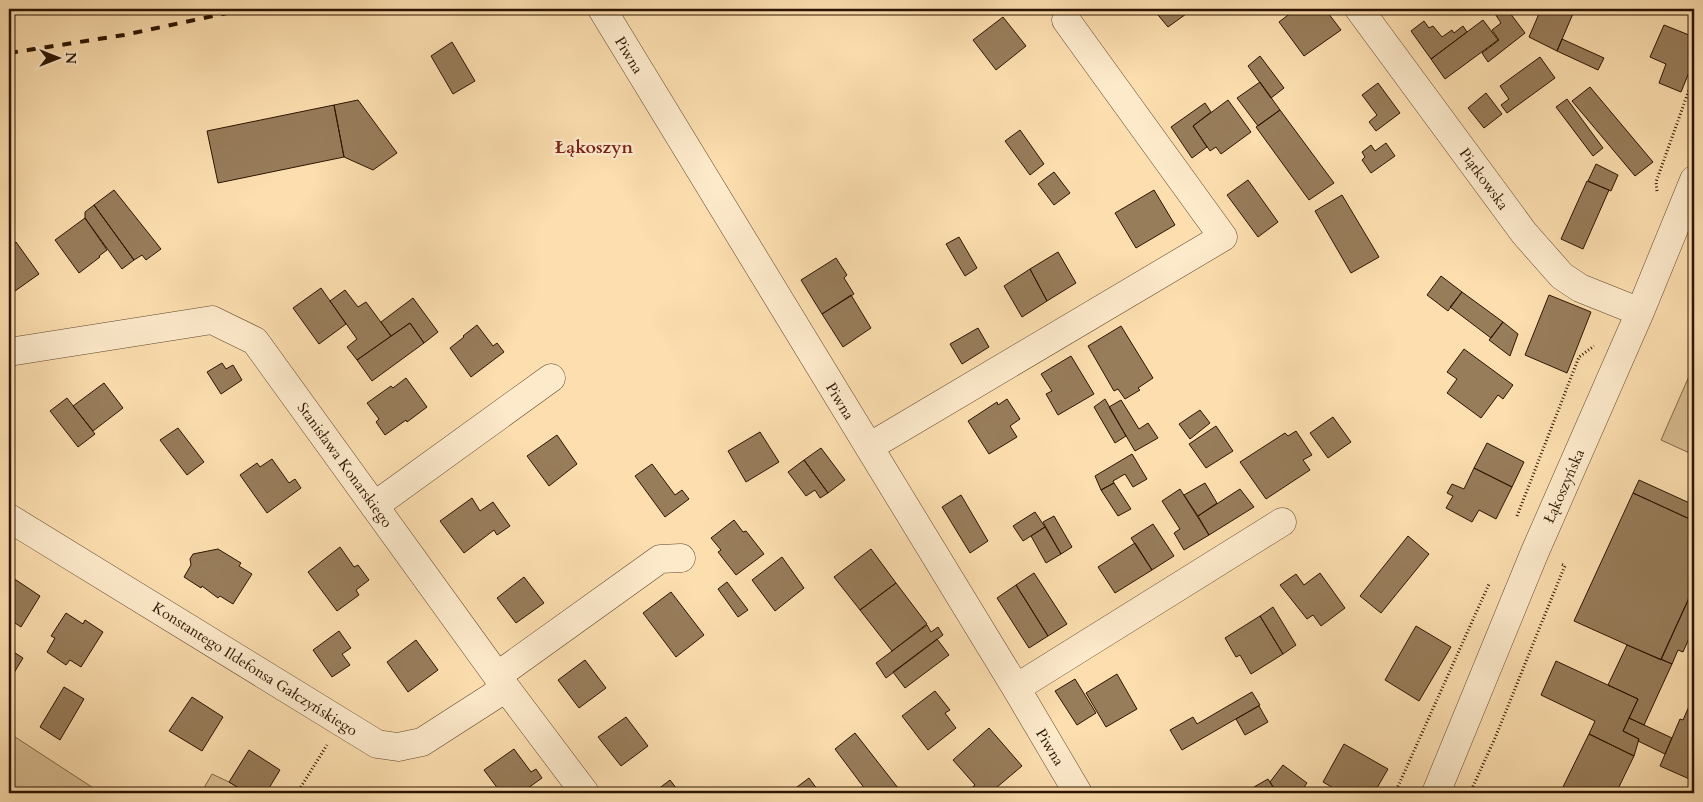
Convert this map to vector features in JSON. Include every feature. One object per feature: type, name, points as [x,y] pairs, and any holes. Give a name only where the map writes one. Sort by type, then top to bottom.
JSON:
[{"type":"street","name":"Piwna","points":[[602,9],[1078,793]]},
{"type":"street","name":"Piątkowska","points":[[1359,9],[1524,233],[1562,276],[1593,294],[1640,312]]},
{"type":"street","points":[[869,447],[1223,237],[1066,20]]},
{"type":"street","name":"Łąkoszyńska","points":[[1436,793],[1534,554],[1640,312],[1694,180]]},
{"type":"street","name":"Stanisława Konarskiego","points":[[9,352],[212,320],[255,341],[502,682],[585,793]]},
{"type":"street","points":[[374,506],[550,378]]},
{"type":"street","name":"Konstantego Ildefonsa Gałczyńskiego","points":[[9,518],[377,744],[398,748],[422,742],[660,558],[681,558]]},
{"type":"street","points":[[1016,688],[1282,522]]},
{"type":"path","points":[[297,793],[341,722]]},
{"type":"shaded area","points":[[1694,365],[1694,455],[1661,440]]},
{"type":"shaded area","points":[[9,733],[101,793],[9,793]]},
{"type":"shaded area","points":[[212,774],[229,782],[247,793],[201,793]]},
{"type":"building","points":[[1167,9],[1193,9],[1168,27],[1158,15]]},
{"type":"building","points":[[1296,9],[1325,9],[1341,30],[1304,56],[1279,22]]},
{"type":"building","points":[[1464,9],[1487,9],[1479,14],[1467,12]]},
{"type":"building","points":[[1492,9],[1507,9],[1525,33],[1488,62],[1482,53],[1499,40],[1492,30],[1501,23]]},
{"type":"building","points":[[1541,9],[1575,9],[1557,51],[1529,37]]},
{"type":"building","points":[[1003,17],[1026,46],[996,70],[973,40]]},
{"type":"building","points":[[1483,20],[1498,40],[1445,79],[1431,59]]},
{"type":"building","points":[[1424,21],[1429,28],[1433,26],[1442,37],[1452,30],[1454,33],[1463,26],[1467,32],[1431,59],[1411,31]]},
{"type":"building","points":[[1664,25],[1694,37],[1694,60],[1681,92],[1659,83],[1666,64],[1650,57]]},
{"type":"building","points":[[1562,39],[1604,58],[1598,70],[1557,51]]},
{"type":"building","points":[[452,42],[475,81],[453,94],[431,56]]},
{"type":"building","points":[[1260,56],[1284,88],[1271,98],[1248,66]]},
{"type":"building","points":[[1540,57],[1555,78],[1507,113],[1501,105],[1509,99],[1500,86]]},
{"type":"building","points":[[1260,82],[1280,110],[1258,126],[1237,98]]},
{"type":"building","points":[[1378,83],[1400,113],[1376,131],[1369,122],[1377,115],[1362,95]]},
{"type":"building","points":[[1590,87],[1653,162],[1635,176],[1572,101]]},
{"type":"building","points":[[1486,93],[1502,114],[1484,128],[1468,108]]},
{"type":"building","points":[[1567,99],[1603,148],[1593,156],[1556,107]]},
{"type":"building","points":[[358,100],[397,153],[373,170],[344,157],[334,105]]},
{"type":"building","points":[[1228,100],[1251,132],[1221,154],[1216,147],[1210,151],[1193,126]]},
{"type":"building","points":[[1205,103],[1211,112],[1193,126],[1207,147],[1192,158],[1171,127]]},
{"type":"building","points":[[334,105],[344,157],[218,183],[207,131]]},
{"type":"building","points":[[1280,110],[1334,183],[1309,200],[1256,127]]},
{"type":"building","points":[[1020,130],[1044,164],[1030,175],[1005,141]]},
{"type":"building","points":[[1386,143],[1395,156],[1371,173],[1362,160],[1365,157],[1362,152],[1371,145],[1375,151]]},
{"type":"building","points":[[1596,164],[1618,175],[1611,191],[1588,181]]},
{"type":"building","points":[[1054,172],[1070,193],[1054,205],[1038,184]]},
{"type":"building","points":[[1248,180],[1278,222],[1258,237],[1227,195]]},
{"type":"building","points":[[1587,181],[1609,190],[1583,249],[1561,239]]},
{"type":"building","points":[[114,190],[161,249],[146,260],[142,255],[134,260],[94,205]]},
{"type":"building","points":[[1154,190],[1175,225],[1136,248],[1115,213]]},
{"type":"building","points":[[1342,195],[1379,257],[1351,273],[1315,211]]},
{"type":"building","points":[[94,205],[134,260],[122,269],[85,218],[85,212]]},
{"type":"building","points":[[85,218],[107,250],[79,273],[55,240]]},
{"type":"building","points":[[959,237],[977,268],[965,276],[946,244]]},
{"type":"building","points":[[16,242],[39,274],[15,291],[9,281],[9,248]]},
{"type":"building","points":[[1058,252],[1076,283],[1047,301],[1030,269]]},
{"type":"building","points":[[836,258],[847,275],[844,278],[854,294],[822,314],[801,280]]},
{"type":"building","points":[[1030,269],[1047,301],[1022,317],[1004,286]]},
{"type":"building","points":[[1441,276],[1462,292],[1448,311],[1427,295]]},
{"type":"building","points":[[9,281],[15,291],[9,296]]},
{"type":"building","points":[[321,288],[346,324],[319,344],[293,308]]},
{"type":"building","points":[[345,290],[358,307],[366,302],[391,336],[357,360],[347,347],[357,339],[330,301]]},
{"type":"building","points":[[1462,292],[1503,322],[1491,338],[1450,307]]},
{"type":"building","points":[[851,295],[871,328],[843,347],[822,314]]},
{"type":"building","points":[[1549,295],[1591,312],[1567,373],[1525,355]]},
{"type":"building","points":[[413,298],[438,332],[424,343],[410,323],[391,336],[381,322]]},
{"type":"building","points":[[1503,322],[1518,334],[1510,356],[1489,340]]},
{"type":"building","points":[[410,323],[424,343],[372,381],[357,360]]},
{"type":"building","points":[[477,325],[493,346],[497,343],[504,352],[471,377],[450,348]]},
{"type":"building","points":[[1121,326],[1153,378],[1138,388],[1140,390],[1125,399],[1118,389],[1114,391],[1088,346]]},
{"type":"building","points":[[978,328],[989,347],[962,364],[950,344]]},
{"type":"building","points":[[1464,349],[1513,385],[1503,399],[1498,395],[1481,418],[1447,393],[1457,379],[1447,372]]},
{"type":"building","points":[[1071,356],[1094,394],[1058,415],[1046,394],[1052,391],[1041,374]]},
{"type":"building","points":[[222,363],[226,369],[233,365],[242,380],[221,394],[207,372]]},
{"type":"building","points":[[406,378],[427,407],[385,435],[376,422],[379,419],[367,403]]},
{"type":"building","points":[[104,383],[123,408],[93,431],[73,406]]},
{"type":"building","points":[[67,398],[95,434],[78,447],[50,411]]},
{"type":"building","points":[[1007,399],[1020,419],[1010,426],[1017,437],[989,454],[968,421],[997,402],[998,405]]},
{"type":"building","points":[[1105,399],[1126,436],[1115,443],[1094,407]]},
{"type":"building","points":[[1121,400],[1139,429],[1148,423],[1158,438],[1135,451],[1109,407]]},
{"type":"building","points":[[1200,410],[1210,423],[1190,439],[1179,424]]},
{"type":"building","points":[[1333,417],[1351,442],[1328,458],[1310,433]]},
{"type":"building","points":[[1216,426],[1233,451],[1206,468],[1189,444]]},
{"type":"building","points":[[178,428],[204,462],[187,475],[160,440]]},
{"type":"building","points":[[1296,431],[1312,455],[1303,460],[1310,470],[1266,499],[1240,462],[1285,433],[1288,436]]},
{"type":"building","points":[[760,432],[779,462],[746,482],[728,451]]},
{"type":"building","points":[[557,435],[577,464],[549,486],[527,456]]},
{"type":"building","points":[[1487,443],[1524,462],[1512,487],[1474,468]]},
{"type":"building","points":[[821,448],[845,480],[828,493],[804,460]]},
{"type":"building","points":[[1132,454],[1147,479],[1133,487],[1125,474],[1101,490],[1095,476]]},
{"type":"building","points":[[272,459],[289,483],[295,479],[301,488],[267,513],[240,475],[257,463],[260,467]]},
{"type":"building","points":[[804,460],[828,493],[820,498],[815,490],[806,496],[788,472]]},
{"type":"building","points":[[652,464],[675,495],[682,490],[689,499],[665,517],[635,476]]},
{"type":"building","points":[[1474,468],[1512,487],[1496,519],[1479,510],[1472,522],[1446,508],[1453,496],[1447,493],[1452,484],[1464,489]]},
{"type":"building","points":[[1639,480],[1694,505],[1694,521],[1633,493]]},
{"type":"building","points":[[1114,483],[1131,509],[1118,516],[1101,490]]},
{"type":"building","points":[[1205,483],[1217,503],[1198,516],[1184,495]]},
{"type":"building","points":[[1180,489],[1209,535],[1184,550],[1174,533],[1180,529],[1162,501]]},
{"type":"building","points":[[1240,489],[1254,507],[1209,535],[1198,516]]},
{"type":"building","points":[[1633,493],[1694,521],[1694,587],[1661,660],[1574,621]]},
{"type":"building","points":[[961,495],[988,541],[970,553],[942,507]]},
{"type":"building","points":[[472,498],[480,511],[493,502],[510,526],[497,535],[494,530],[464,553],[440,521]]},
{"type":"building","points":[[1035,512],[1045,527],[1023,541],[1013,526]]},
{"type":"building","points":[[1054,516],[1072,547],[1061,554],[1043,522]]},
{"type":"building","points":[[734,520],[743,532],[746,531],[764,554],[736,575],[718,552],[721,550],[711,538]]},
{"type":"building","points":[[1153,524],[1174,556],[1152,570],[1131,538]]},
{"type":"building","points":[[1045,527],[1061,554],[1046,563],[1031,536]]},
{"type":"building","points":[[1408,536],[1429,554],[1381,613],[1360,596]]},
{"type":"building","points":[[1135,543],[1152,570],[1115,593],[1098,567]]},
{"type":"building","points":[[340,547],[354,567],[358,565],[369,580],[356,590],[359,595],[337,611],[308,572]]},
{"type":"building","points":[[218,549],[241,563],[239,566],[252,574],[233,604],[220,596],[218,598],[202,586],[201,588],[184,577],[191,565],[190,559],[193,554]]},
{"type":"building","points":[[871,549],[896,583],[860,610],[834,577]]},
{"type":"building","points":[[782,557],[804,588],[775,611],[752,580]]},
{"type":"building","points":[[1034,573],[1067,624],[1048,636],[1016,585]]},
{"type":"building","points":[[1320,573],[1345,608],[1321,626],[1313,615],[1307,619],[1280,585],[1296,574],[1304,585]]},
{"type":"building","points":[[10,576],[40,596],[21,627],[9,619]]},
{"type":"building","points":[[524,577],[544,603],[516,623],[497,598]]},
{"type":"building","points":[[727,582],[748,610],[738,617],[718,589]]},
{"type":"building","points":[[896,583],[927,624],[892,651],[860,610]]},
{"type":"building","points":[[1016,585],[1048,636],[1029,648],[997,598]]},
{"type":"building","points":[[1694,587],[1694,627],[1683,652],[1678,650],[1672,664],[1661,659]]},
{"type":"building","points":[[671,592],[704,635],[676,657],[643,613]]},
{"type":"building","points":[[1273,607],[1296,645],[1283,654],[1260,616]]},
{"type":"building","points":[[66,613],[83,624],[85,620],[103,632],[81,667],[70,660],[66,665],[47,652],[55,638],[51,636]]},
{"type":"building","points":[[1260,616],[1283,654],[1251,674],[1240,655],[1236,657],[1225,638]]},
{"type":"building","points":[[927,625],[931,632],[938,627],[943,635],[886,678],[876,663]]},
{"type":"building","points":[[1416,626],[1451,647],[1419,701],[1385,680]]},
{"type":"building","points":[[339,631],[351,648],[342,654],[350,665],[332,677],[313,650]]},
{"type":"building","points":[[937,639],[949,655],[905,688],[893,672]]},
{"type":"building","points":[[416,640],[438,670],[408,692],[387,662]]},
{"type":"building","points":[[1627,645],[1672,664],[1644,725],[1629,718],[1638,699],[1608,685]]},
{"type":"building","points":[[9,649],[23,658],[9,681]]},
{"type":"building","points":[[585,660],[606,688],[579,708],[558,680]]},
{"type":"building","points":[[1556,661],[1638,699],[1623,731],[1639,739],[1634,756],[1589,734],[1595,721],[1541,695]]},
{"type":"building","points":[[1117,674],[1137,709],[1106,727],[1086,693]]},
{"type":"building","points":[[1075,679],[1096,713],[1077,725],[1055,691]]},
{"type":"building","points":[[64,687],[84,699],[60,740],[40,727]]},
{"type":"building","points":[[935,691],[950,710],[945,713],[956,728],[928,750],[902,716]]},
{"type":"building","points":[[1252,692],[1260,705],[1182,750],[1170,730],[1193,717],[1197,724]]},
{"type":"building","points":[[1694,695],[1694,781],[1660,766],[1680,719],[1683,720]]},
{"type":"building","points":[[192,697],[223,717],[202,751],[169,731]]},
{"type":"building","points":[[1259,706],[1268,722],[1245,735],[1236,719]]},
{"type":"building","points":[[626,717],[648,746],[621,766],[598,737]]},
{"type":"building","points":[[1629,718],[1672,738],[1665,754],[1638,741],[1639,739],[1623,731]]},
{"type":"building","points":[[989,728],[1022,766],[990,793],[972,793],[970,789],[975,785],[953,760]]},
{"type":"building","points":[[855,733],[902,793],[868,793],[835,749]]},
{"type":"building","points":[[1589,734],[1634,756],[1616,793],[1560,793]]},
{"type":"building","points":[[1344,744],[1388,769],[1374,793],[1342,793],[1323,782]]},
{"type":"building","points":[[514,749],[531,772],[536,769],[542,778],[521,793],[501,793],[484,770]]},
{"type":"building","points":[[249,750],[280,770],[266,793],[247,793],[229,782]]},
{"type":"building","points":[[1283,765],[1307,783],[1300,793],[1277,793],[1270,782]]},
{"type":"building","points":[[809,778],[820,793],[789,793]]},
{"type":"building","points":[[1268,779],[1277,793],[1258,793],[1254,787]]},
{"type":"building","points":[[670,780],[680,793],[653,793]]},
{"type":"building","points":[[459,787],[464,793],[450,793]]},
{"type":"railway","points":[[9,53],[124,35],[246,9]]},
{"type":"district","name":"Łąkoszyn","points":[[594,147]]}]
